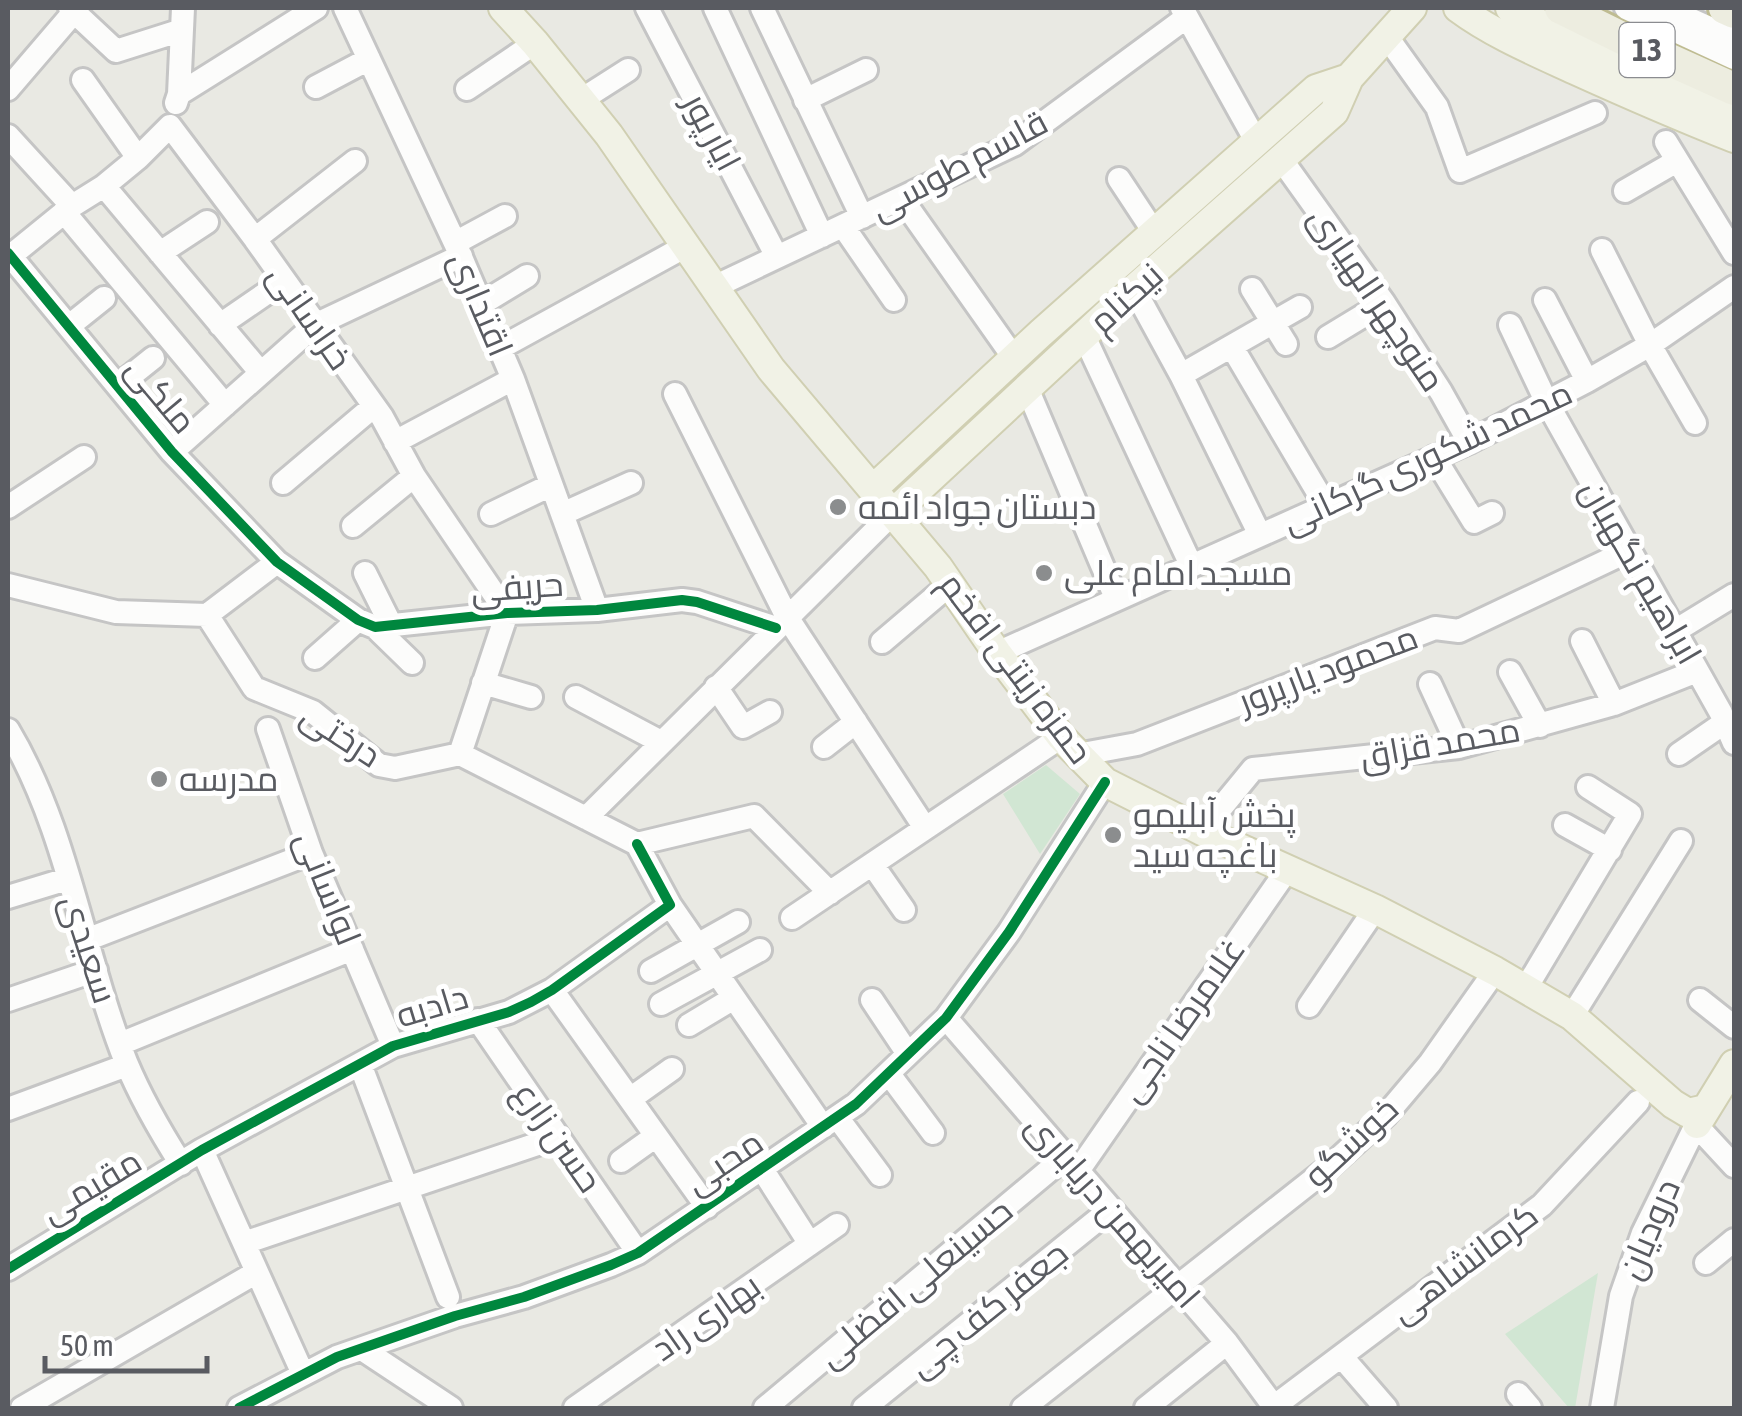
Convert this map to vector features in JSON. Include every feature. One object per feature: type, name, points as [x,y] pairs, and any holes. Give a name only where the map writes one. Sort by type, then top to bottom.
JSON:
[{"type":"highway","name":"13","points":[[1561,8],[1734,90]]},
{"type":"highway","points":[[1725,8],[1734,12]]},
{"type":"main road","name":"حمزه زینتی افخم","points":[[503,8],[609,136],[771,369],[938,567],[996,654],[1069,746],[1105,782],[1374,909],[1526,988],[1572,1016],[1673,1104],[1701,1118]]},
{"type":"main road","name":"نیکنام","points":[[893,513],[1134,289],[1334,112],[1348,78],[1412,8]]},
{"type":"main road","points":[[1458,8],[1542,55],[1734,138]]},
{"type":"main road","points":[[1510,8],[1627,69],[1734,117]]},
{"type":"main road","name":"نیکنام","points":[[873,489],[1316,89],[1348,78]]},
{"type":"main road","name":"درودیان","points":[[1701,1118],[1734,1064]]},
{"type":"street","points":[[179,94],[316,8]]},
{"type":"street","name":"اقتداری","points":[[344,8],[482,304],[597,610]]},
{"type":"street","name":"ایار پور","points":[[648,8],[778,257]]},
{"type":"street","points":[[715,8],[842,226],[894,300]]},
{"type":"street","points":[[762,8],[805,100],[842,226]]},
{"type":"street","points":[[1626,8],[1734,58]]},
{"type":"street","points":[[1664,8],[1734,39]]},
{"type":"street","points":[[8,89],[72,10],[116,50],[182,18],[179,94],[170,126],[104,186],[8,256]]},
{"type":"street","points":[[1185,12],[1256,141]]},
{"type":"street","name":"قاسم طوسی","points":[[714,287],[1015,144],[1185,12]]},
{"type":"street","points":[[1387,37],[1437,107],[1460,171],[1595,113]]},
{"type":"street","points":[[468,90],[535,43]]},
{"type":"street","points":[[316,87],[368,59]]},
{"type":"street","points":[[581,100],[628,70]]},
{"type":"street","points":[[805,100],[866,70]]},
{"type":"street","points":[[83,80],[138,158]]},
{"type":"street","name":"خراسانی","points":[[170,126],[374,406],[414,476],[507,614]]},
{"type":"street","points":[[8,136],[226,405]]},
{"type":"street","points":[[1625,191],[1671,152],[1734,253]]},
{"type":"street","name":"منوچهر الهیاری","points":[[1281,159],[1384,303],[1468,442]]},
{"type":"street","points":[[255,239],[355,161]]},
{"type":"street","points":[[1119,179],[1154,232]]},
{"type":"street","points":[[104,186],[261,373]]},
{"type":"street","points":[[902,198],[1014,358]]},
{"type":"street","points":[[172,452],[315,325],[458,250],[505,216]]},
{"type":"street","points":[[160,253],[207,222]]},
{"type":"street","points":[[500,348],[686,246]]},
{"type":"street","points":[[1602,250],[1695,424]]},
{"type":"street","name":"ملکی","points":[[8,256],[172,452],[277,562]]},
{"type":"street","points":[[482,304],[528,276]]},
{"type":"street","points":[[220,325],[284,281]]},
{"type":"street","name":"محمد شکوری گرکانی","points":[[996,654],[1468,442],[1587,382],[1650,345],[1734,286]]},
{"type":"street","points":[[1134,289],[1181,374],[1260,535]]},
{"type":"street","points":[[1252,289],[1286,344]]},
{"type":"street","points":[[69,326],[104,298]]},
{"type":"street","points":[[1545,300],[1587,382]]},
{"type":"street","points":[[1328,337],[1384,303]]},
{"type":"street","points":[[1181,374],[1300,306]]},
{"type":"street","name":"ابراهیم نگهبان","points":[[1510,325],[1546,401],[1628,551],[1728,721]]},
{"type":"street","points":[[1084,336],[1191,565]]},
{"type":"street","points":[[1232,347],[1326,506]]},
{"type":"street","points":[[118,386],[153,358]]},
{"type":"street","points":[[395,442],[513,379]]},
{"type":"street","points":[[1027,388],[1116,598]]},
{"type":"street","points":[[675,394],[781,622],[856,722],[925,828]]},
{"type":"street","points":[[283,483],[374,406]]},
{"type":"street","points":[[1434,457],[1474,522],[1492,513]]},
{"type":"street","points":[[8,506],[84,458]]},
{"type":"street","points":[[354,526],[414,476]]},
{"type":"street","points":[[562,514],[631,483]]},
{"type":"street","points":[[491,514],[551,485]]},
{"type":"street","points":[[586,818],[893,513]]},
{"type":"street","name":"محمود یارپرور","points":[[1069,746],[1137,744],[1435,628],[1458,632],[1628,551]]},
{"type":"street","points":[[8,585],[116,612],[206,615],[277,562],[374,624],[412,663]]},
{"type":"street","points":[[365,573],[374,624]]},
{"type":"street","points":[[882,642],[949,585]]},
{"type":"street","points":[[1676,631],[1734,595]]},
{"type":"street","name":"حریفی","points":[[374,624],[597,610],[682,600],[781,622]]},
{"type":"street","points":[[507,614],[460,754],[637,844],[670,906],[734,998],[830,1122],[880,1175]]},
{"type":"street","name":"درختی","points":[[206,615],[254,688],[313,712],[379,766],[395,768],[460,754]]},
{"type":"street","points":[[315,658],[374,624]]},
{"type":"street","points":[[1582,641],[1614,704]]},
{"type":"street","name":"محمد قزاق","points":[[1202,831],[1253,769],[1459,747],[1614,704],[1697,671]]},
{"type":"street","points":[[1510,672],[1540,726]]},
{"type":"street","points":[[483,683],[531,697]]},
{"type":"street","points":[[1430,684],[1459,747]]},
{"type":"street","points":[[716,687],[743,727],[770,712]]},
{"type":"street","points":[[576,697],[661,742]]},
{"type":"street","points":[[1678,754],[1728,721]]},
{"type":"street","points":[[824,747],[856,722]]},
{"type":"street","name":"لواسانی","points":[[268,728],[311,853],[393,1046]]},
{"type":"street","name":"سعیدی","points":[[8,730],[18,766],[54,833],[123,1054],[146,1106],[180,1164]]},
{"type":"street","points":[[792,918],[925,828],[1069,746]]},
{"type":"street","name":"محبی","points":[[240,1408],[336,1357],[556,1286],[638,1253],[856,1104],[946,1018],[1008,932],[1105,782]]},
{"type":"street","points":[[1526,988],[1630,814],[1588,787]]},
{"type":"street","points":[[637,844],[754,816],[830,892]]},
{"type":"street","points":[[1565,824],[1610,850]]},
{"type":"street","points":[[1572,1016],[1680,841]]},
{"type":"street","points":[[86,940],[311,853]]},
{"type":"street","points":[[872,864],[904,910]]},
{"type":"street","name":"غلامرضا ناجی","points":[[1072,1164],[1287,870]]},
{"type":"street","points":[[8,898],[67,879]]},
{"type":"street","name":"دادبه","points":[[202,1150],[393,1046],[509,1012],[552,990],[670,906]]},
{"type":"street","points":[[1309,1006],[1374,909]]},
{"type":"street","points":[[651,971],[738,922]]},
{"type":"street","points":[[8,1109],[352,949]]},
{"type":"street","points":[[662,1004],[760,950]]},
{"type":"street","points":[[8,1000],[96,970]]},
{"type":"street","name":"خوشگو","points":[[1023,1408],[1328,1168],[1386,1116],[1430,1063],[1495,971]]},
{"type":"street","points":[[552,990],[707,1207]]},
{"type":"street","points":[[688,1025],[734,998]]},
{"type":"street","points":[[872,1000],[908,1054]]},
{"type":"street","points":[[1700,1000],[1734,1027]]},
{"type":"street","name":"امیربهمن دریاباری","points":[[946,1018],[1227,1343],[1273,1408]]},
{"type":"street","name":"حسن زارع","points":[[478,1020],[638,1253]]},
{"type":"street","points":[[360,1064],[448,1297]]},
{"type":"street","points":[[630,1099],[672,1069]]},
{"type":"street","points":[[889,1074],[933,1133]]},
{"type":"street","name":"کرمانشاهی","points":[[1273,1408],[1542,1205],[1638,1102]]},
{"type":"street","name":"حمزه زینتی افخم","points":[[1701,1118],[1734,1166]]},
{"type":"street","name":"درودیان","points":[[1602,1408],[1621,1296],[1643,1233],[1701,1118]]},
{"type":"street","points":[[244,1242],[558,1136]]},
{"type":"street","points":[[621,1161],[656,1136]]},
{"type":"street","points":[[202,1150],[303,1374]]},
{"type":"street","name":"مقیمی","points":[[8,1269],[202,1150]]},
{"type":"street","name":"حسینعلی افضلی","points":[[765,1408],[1072,1164]]},
{"type":"street","points":[[762,1169],[810,1244]]},
{"type":"street","name":"جعفر کف چی","points":[[864,1408],[1111,1209]]},
{"type":"street","name":"بهاری راد","points":[[575,1408],[837,1225]]},
{"type":"street","points":[[1706,1263],[1734,1240]]},
{"type":"street","points":[[22,1408],[257,1272]]},
{"type":"street","points":[[1146,1408],[1227,1343]]},
{"type":"street","points":[[362,1349],[451,1408]]},
{"type":"street","points":[[1341,1356],[1386,1408]]},
{"type":"green space","points":[[1046,765],[1080,794],[1040,854],[1003,794]]},
{"type":"green space","points":[[1598,1273],[1575,1408],[1569,1408],[1505,1334]]},
{"type":"cycle path","points":[[8,253],[172,452],[277,562],[358,620],[375,627],[682,600],[776,628]]},
{"type":"cycle path","points":[[239,1408],[337,1357],[524,1297],[638,1253],[856,1104],[946,1018],[1009,932],[1105,782]]},
{"type":"cycle path","points":[[8,1269],[202,1150],[393,1046],[509,1012],[552,990],[670,905],[637,844]]},
{"type":"place","name":"دبستان جواد ائمه","points":[[838,507]]},
{"type":"place","name":"مسجد امام علی","points":[[1044,573]]},
{"type":"place","name":"مدرسه","points":[[159,779]]},
{"type":"place","name":"پخش آبلیمو باغچه سید","points":[[1113,835]]}]
